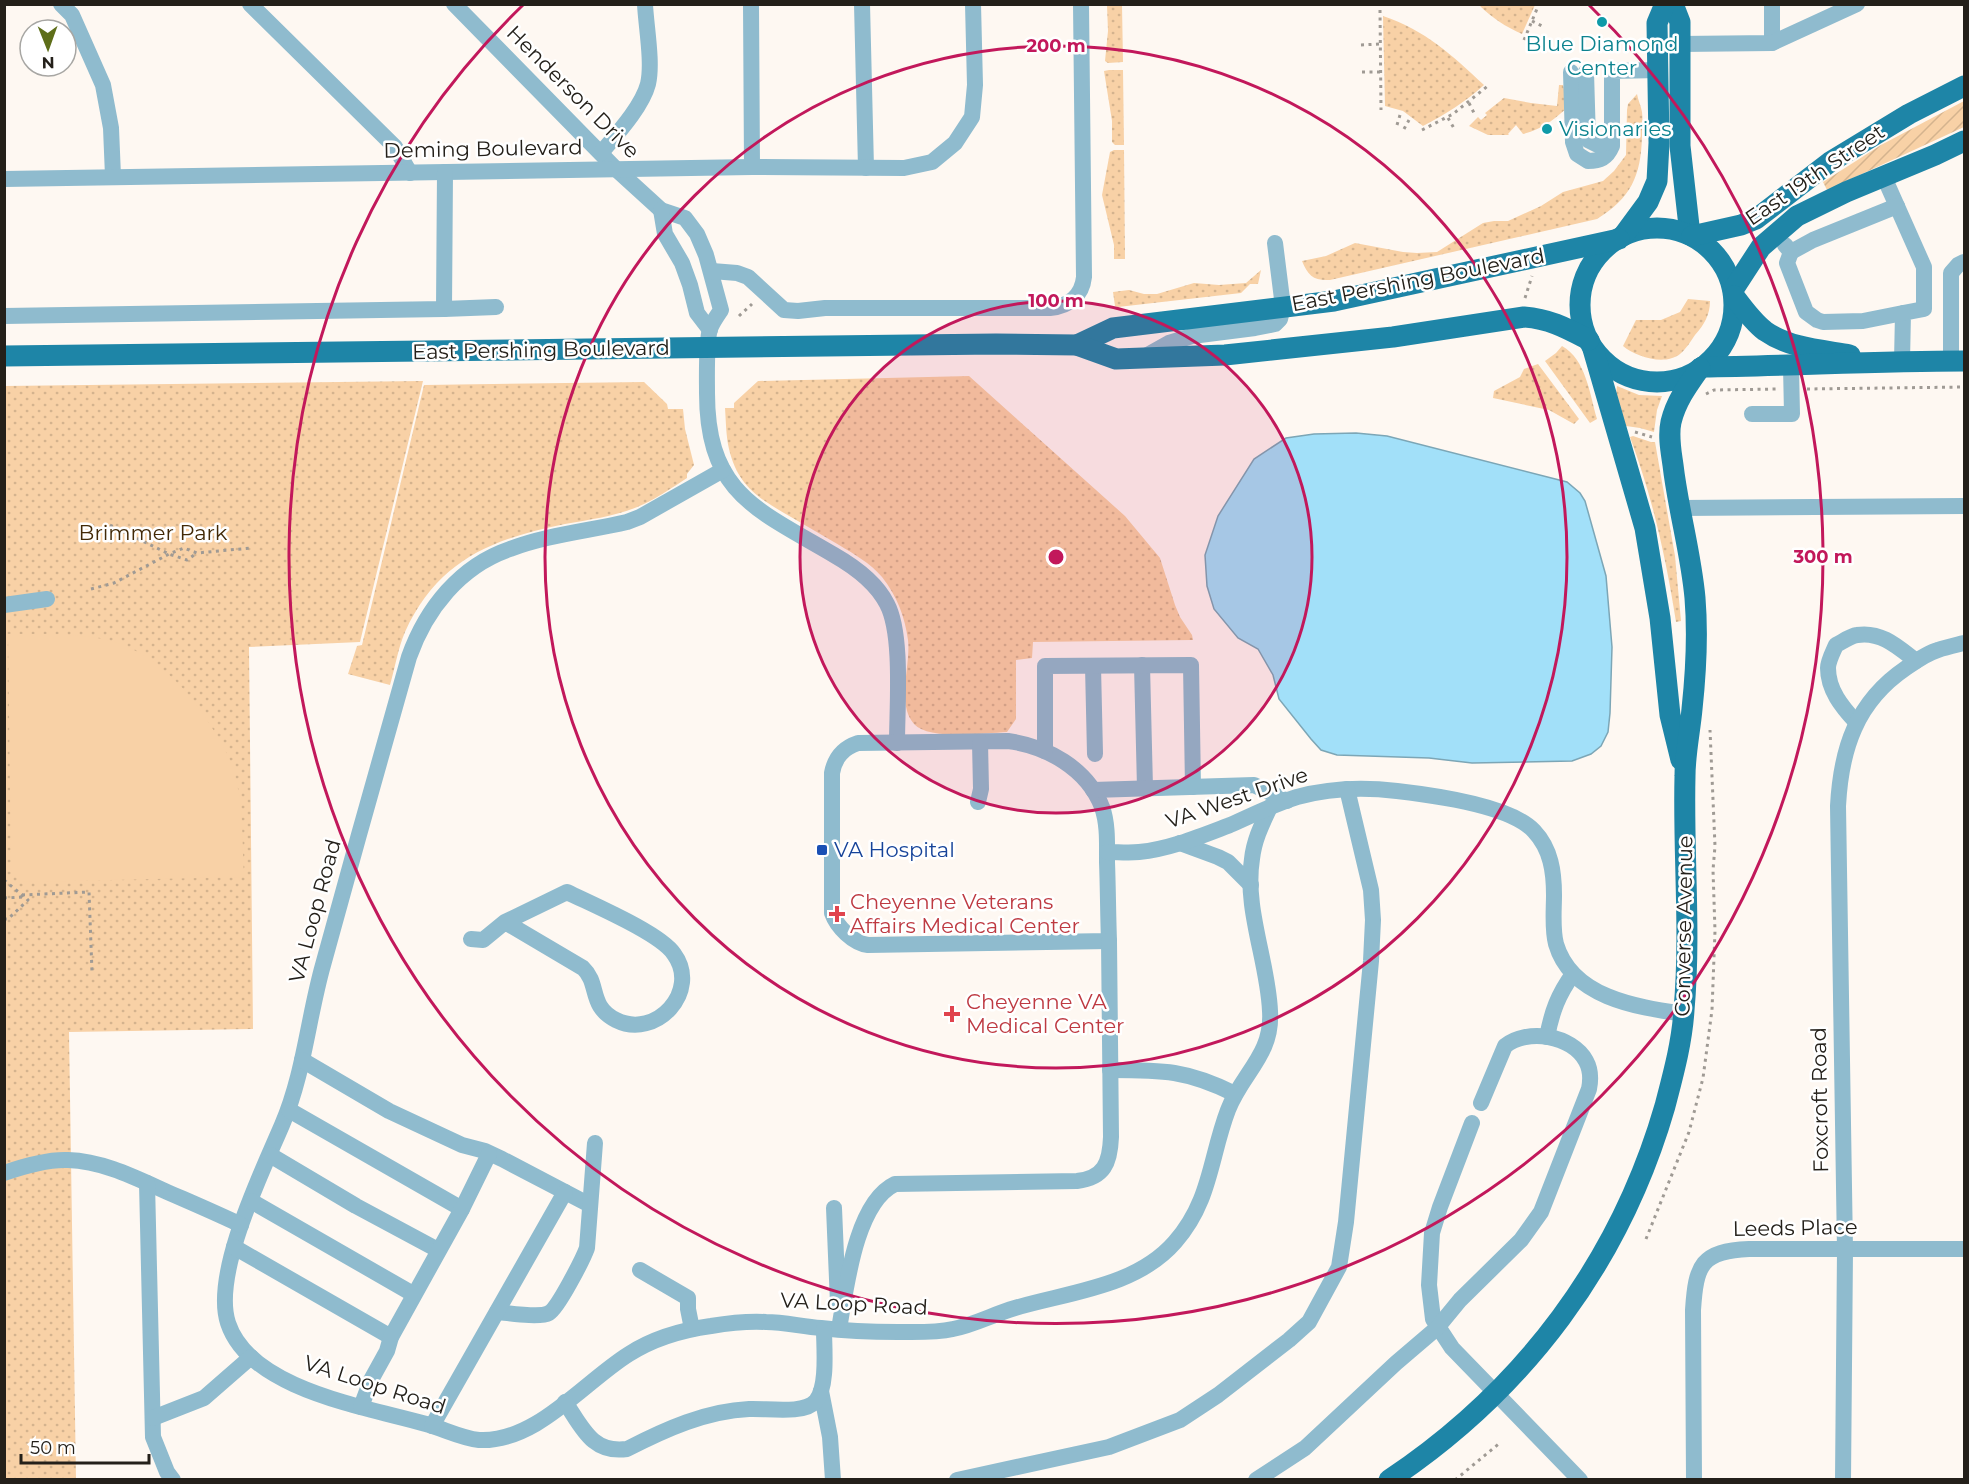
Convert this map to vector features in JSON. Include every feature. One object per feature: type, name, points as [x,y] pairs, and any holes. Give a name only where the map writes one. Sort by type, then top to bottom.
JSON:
[{"type":"main road","points":[[1621,237],[1648,202],[1657,181],[1658,23],[1665,4]]},
{"type":"main road","points":[[1673,4],[1680,22],[1680,146],[1691,236]]},
{"type":"main road","name":"East 19th Street","points":[[1691,236],[1741,225],[1756,219],[1830,162],[1909,114],[1965,86]]},
{"type":"main road","name":"East 19th Street","points":[[1733,293],[1761,247],[1797,216],[1846,192],[1965,141]]},
{"type":"main road","name":"East Pershing Boulevard","points":[[1077,345],[1113,328],[1334,301],[1621,237],[1639,230],[1657,228],[1674,230],[1702,242],[1718,258],[1730,278],[1734,309],[1728,336],[1717,353],[1701,368],[1687,376],[1672,380],[1641,380],[1613,368],[1590,342],[1583,324],[1581,291],[1594,261],[1605,248],[1621,237]]},
{"type":"main road","name":"East Pershing Boulevard","points":[[1733,293],[1755,322],[1766,331],[1814,357]]},
{"type":"main road","name":"East Pershing Boulevard","points":[[4,356],[709,339],[1077,345],[1116,359],[1225,355],[1452,328],[1513,317],[1542,318],[1590,342]]},
{"type":"main road","name":"Converse Avenue","points":[[1590,342],[1645,528],[1660,618],[1670,715],[1685,773]]},
{"type":"main road","name":"East Pershing Boulevard","points":[[1701,368],[1791,366],[1814,357],[1893,361],[1958,361]]},
{"type":"main road","name":"Converse Avenue","points":[[1389,1479],[1436,1446],[1496,1394],[1547,1337],[1578,1295],[1614,1235],[1652,1150],[1670,1086],[1684,1014],[1688,932],[1685,773],[1696,657],[1695,597],[1670,437],[1676,407],[1701,368]]},
{"type":"street","points":[[61,4],[72,15],[103,85],[111,128],[113,176]]},
{"type":"street","points":[[250,4],[395,147],[410,173]]},
{"type":"street","points":[[601,153],[629,119],[647,85],[649,68],[645,4]]},
{"type":"street","points":[[751,4],[752,167]]},
{"type":"street","points":[[862,4],[866,168]]},
{"type":"street","name":"Deming Boulevard","points":[[6,177],[752,167],[904,168],[932,162],[955,143],[972,117],[975,85],[974,4]]},
{"type":"street","points":[[712,270],[737,273],[748,277],[781,308],[792,311],[825,308],[1050,308],[1072,301],[1081,290],[1084,276],[1081,4]]},
{"type":"street","points":[[1772,4],[1772,43]]},
{"type":"street","points":[[1681,44],[1772,43],[1857,4]]},
{"type":"street","name":"Henderson Drive","points":[[455,5],[616,169],[661,210],[685,218],[697,234],[712,270],[721,310],[709,339],[707,378],[712,445],[732,485],[748,502],[846,562],[864,576],[886,602],[893,618],[896,639],[897,743]]},
{"type":"street","points":[[1579,72],[1572,134],[1577,153],[1588,161],[1603,159],[1610,152],[1612,71],[1658,70]]},
{"type":"street","points":[[444,309],[445,172]]},
{"type":"street","points":[[1884,177],[1897,206],[1924,267],[1924,309],[1863,321],[1817,321],[1806,312],[1787,263],[1791,252],[1813,240],[1897,206]]},
{"type":"street","points":[[661,210],[665,234],[682,263],[697,313],[709,339]]},
{"type":"street","points":[[1776,234],[1791,252]]},
{"type":"street","points":[[1142,358],[1169,343],[1192,336],[1275,324],[1280,319],[1283,307],[1275,243]]},
{"type":"street","points":[[1958,361],[1951,273],[1958,265],[1965,262]]},
{"type":"street","points":[[4,316],[496,307]]},
{"type":"street","points":[[1893,361],[1903,313]]},
{"type":"street","points":[[1814,357],[1823,322]]},
{"type":"street","points":[[1752,414],[1792,414],[1791,366]]},
{"type":"street","name":"VA Loop Road","points":[[723,470],[627,522],[507,549],[456,582],[429,613],[421,627],[409,657],[321,973],[302,1060],[288,1110],[234,1247],[226,1283],[224,1301],[226,1316],[238,1344],[250,1357],[309,1391],[476,1440],[498,1439],[525,1430],[544,1419],[628,1355],[659,1339],[692,1329],[756,1322],[899,1332],[953,1329],[1013,1309],[1081,1292],[1133,1273],[1174,1244],[1190,1221],[1208,1183],[1227,1111],[1235,1094],[1260,1058],[1266,1043],[1270,1028],[1270,1009],[1257,935],[1250,866],[1257,834],[1270,807]]},
{"type":"street","points":[[1681,508],[1965,506]]},
{"type":"street","points":[[4,605],[47,599]]},
{"type":"street","points":[[1856,722],[1840,704],[1831,685],[1828,667],[1836,645],[1855,635],[1876,635],[1896,644],[1916,661]]},
{"type":"street","name":"Foxcroft Road","points":[[1843,1479],[1845,1250],[1838,806],[1840,776],[1846,747],[1856,722],[1871,698],[1895,675],[1916,661],[1936,650],[1965,642]]},
{"type":"street","points":[[1142,665],[1145,788]]},
{"type":"street","points":[[1045,751],[1045,666],[1191,665],[1193,787]]},
{"type":"street","points":[[1093,666],[1095,754]]},
{"type":"street","points":[[978,802],[981,789],[980,742]]},
{"type":"street","points":[[833,1479],[830,1437],[821,1391],[823,1379],[832,1329],[860,1234],[872,1208],[885,1189],[895,1184],[1077,1181],[1095,1176],[1102,1170],[1110,1150],[1109,941],[1107,825],[1093,790],[1072,767],[1035,746],[1018,743],[858,743],[849,746],[837,758],[832,773],[832,913],[837,924],[857,942],[868,945],[1109,941]]},
{"type":"street","points":[[1093,790],[1254,784],[1287,801]]},
{"type":"street","points":[[957,1479],[1109,1446],[1180,1420],[1218,1395],[1309,1322],[1339,1267],[1346,1222],[1371,961],[1373,920],[1371,890],[1347,789]]},
{"type":"street","name":"VA West Drive","points":[[1107,852],[1140,852],[1180,843],[1270,807],[1320,792],[1347,789],[1397,791],[1466,803],[1511,816],[1534,830],[1542,841],[1548,852],[1554,874],[1555,942],[1573,974],[1598,992],[1617,999],[1649,1009],[1684,1014]]},
{"type":"street","points":[[1180,843],[1228,862],[1251,885]]},
{"type":"street","points":[[471,939],[479,941],[486,938],[505,922],[567,892],[664,943],[674,954],[681,967],[682,982],[679,997],[671,1010],[659,1019],[645,1024],[630,1024],[615,1020],[603,1011],[595,998],[591,978],[583,968],[505,922]]},
{"type":"street","points":[[1547,1037],[1552,1012],[1560,992],[1573,974]]},
{"type":"street","points":[[1256,1479],[1305,1448],[1437,1328],[1460,1300],[1521,1240],[1533,1225],[1549,1192],[1589,1089],[1590,1072],[1587,1062],[1572,1046],[1547,1037],[1512,1040],[1505,1046],[1482,1103]]},
{"type":"street","points":[[302,1060],[389,1111],[462,1145],[489,1154],[590,1205]]},
{"type":"street","points":[[1110,1070],[1177,1072],[1212,1082],[1235,1094]]},
{"type":"street","points":[[288,1110],[462,1209]]},
{"type":"street","points":[[1472,1123],[1432,1233],[1429,1264],[1430,1305],[1433,1319],[1452,1348],[1580,1479]]},
{"type":"street","points":[[497,1312],[539,1315],[549,1313],[557,1304],[584,1258],[589,1234],[595,1143]]},
{"type":"street","points":[[361,1407],[371,1380],[387,1351],[391,1337],[462,1209],[489,1154]]},
{"type":"street","points":[[270,1155],[356,1206],[438,1250]]},
{"type":"street","points":[[4,1173],[25,1166],[66,1160],[103,1167],[147,1183],[241,1225]]},
{"type":"street","points":[[147,1183],[153,1437],[166,1472],[173,1479]]},
{"type":"street","points":[[432,1426],[565,1192]]},
{"type":"street","points":[[251,1201],[413,1294]]},
{"type":"street","points":[[832,1329],[834,1208]]},
{"type":"street","points":[[234,1247],[391,1337]]},
{"type":"street","name":"Leeds Place","points":[[1694,1479],[1693,1310],[1699,1271],[1709,1257],[1727,1250],[1965,1249]]},
{"type":"street","points":[[640,1270],[688,1298],[692,1329]]},
{"type":"street","points":[[153,1418],[204,1398],[250,1357]]},
{"type":"street","points":[[565,1402],[588,1437],[606,1449],[616,1450],[627,1449],[688,1421],[716,1414],[739,1410],[802,1409],[815,1401],[821,1391]]},
{"type":"path","points":[[1524,40],[1539,4]]},
{"type":"path","points":[[1380,10],[1381,110]]},
{"type":"path","points":[[1532,21],[1544,27]]},
{"type":"path","points":[[1361,45],[1380,44]]},
{"type":"path","points":[[1362,72],[1380,72]]},
{"type":"path","points":[[1422,130],[1448,117],[1489,85]]},
{"type":"path","points":[[1468,103],[1475,115]]},
{"type":"path","points":[[1397,125],[1400,115]]},
{"type":"path","points":[[1448,117],[1455,129]]},
{"type":"path","points":[[1404,129],[1409,120]]},
{"type":"path","points":[[1524,305],[1531,281],[1531,268]]},
{"type":"path","points":[[740,316],[754,303]]},
{"type":"path","points":[[1628,432],[1657,437]]},
{"type":"path","points":[[110,525],[169,554],[187,560],[197,553]]},
{"type":"path","points":[[92,589],[114,583],[184,548],[197,553],[251,548]]},
{"type":"path","points":[[4,880],[28,900],[8,919],[4,919]]},
{"type":"path","points":[[4,898],[89,892],[92,972]]},
{"type":"path","points":[[1455,1479],[1501,1442]]},
{"type":"green space","points":[[1107,5],[1122,5],[1123,62],[1108,63],[1105,61],[1108,31]]},
{"type":"green space","points":[[1479,5],[1535,5],[1522,34],[1499,22]]},
{"type":"green space","points":[[1383,16],[1425,36],[1484,85],[1470,97],[1423,126],[1403,111],[1385,106]]},
{"type":"green space","points":[[1123,70],[1124,145],[1115,145],[1112,142],[1112,121],[1104,71]]},
{"type":"green space","points":[[1559,85],[1563,85],[1568,107],[1553,120],[1536,130],[1523,134],[1516,125],[1509,135],[1488,135],[1469,126],[1478,117],[1481,120],[1487,115],[1485,113],[1504,98],[1557,106]]},
{"type":"green space","points":[[1637,94],[1642,121],[1641,150],[1636,174],[1626,194],[1597,219],[1330,280],[1316,278],[1309,274],[1304,266],[1302,261],[1326,256],[1355,243],[1403,252],[1437,252],[1483,223],[1508,221],[1541,206],[1563,192],[1603,181],[1626,155],[1628,104]]},
{"type":"green space","points":[[1964,101],[1964,127],[1827,190],[1823,182],[1881,145]]},
{"type":"green space","points":[[1124,150],[1125,259],[1114,259],[1114,245],[1102,195],[1110,152]]},
{"type":"green space","points":[[1261,270],[1258,284],[1250,284],[1241,293],[1115,306],[1113,292],[1129,290],[1144,294],[1157,294],[1194,283],[1219,285],[1246,283]]},
{"type":"green space","points":[[1688,299],[1710,301],[1710,306],[1704,324],[1680,354],[1674,358],[1651,359],[1635,354],[1623,346],[1636,320],[1661,320],[1680,312]]},
{"type":"green space","points":[[1562,346],[1577,360],[1586,378],[1597,419],[1590,423],[1545,361]]},
{"type":"green space","points":[[1538,364],[1579,419],[1574,424],[1549,410],[1493,398],[1494,391],[1520,377],[1524,369]]},
{"type":"green space","points":[[969,376],[1125,516],[1160,558],[1175,605],[1193,640],[1033,642],[1032,658],[1016,660],[1016,719],[1007,732],[932,733],[914,724],[909,716],[905,695],[907,631],[900,607],[887,584],[862,559],[752,491],[738,473],[733,462],[727,439],[725,408],[734,408],[734,403],[758,381]]},
{"type":"green space","name":"Brimmer Park","points":[[423,381],[360,642],[249,647],[253,1029],[69,1032],[76,1479],[5,1479],[4,386]]},
{"type":"green space","points":[[644,382],[667,404],[668,409],[683,409],[685,429],[694,465],[687,474],[687,478],[635,508],[514,537],[470,557],[451,570],[418,607],[398,651],[390,685],[348,674],[357,646],[362,645],[424,385]]},
{"type":"green space","points":[[1617,386],[1639,395],[1662,396],[1657,410],[1654,432],[1626,426],[1617,400]]},
{"type":"green space","points":[[1630,437],[1655,442],[1675,556],[1681,621],[1676,622],[1658,529]]},
{"type":"green space","points":[[8,634],[84,636],[113,641],[151,660],[173,678],[193,700],[209,723],[232,765],[241,811],[244,877],[22,882],[11,871]]},
{"type":"water","points":[[1356,433],[1387,436],[1567,482],[1580,493],[1585,501],[1606,576],[1612,647],[1608,732],[1601,746],[1591,754],[1572,761],[1472,763],[1429,758],[1337,755],[1321,750],[1279,699],[1273,675],[1258,649],[1238,638],[1214,609],[1207,586],[1205,555],[1218,516],[1254,459],[1286,438],[1314,434]]},
{"type":"place","name":"Blue Diamond Center","points":[[1602,22]]},
{"type":"place","name":"Visionaries","points":[[1547,129]]},
{"type":"place","name":"VA Hospital","points":[[822,850]]},
{"type":"place","name":"Cheyenne Veterans Affairs Medical Center","points":[[837,914]]},
{"type":"place","name":"Cheyenne VA Medical Center","points":[[952,1014]]}]
